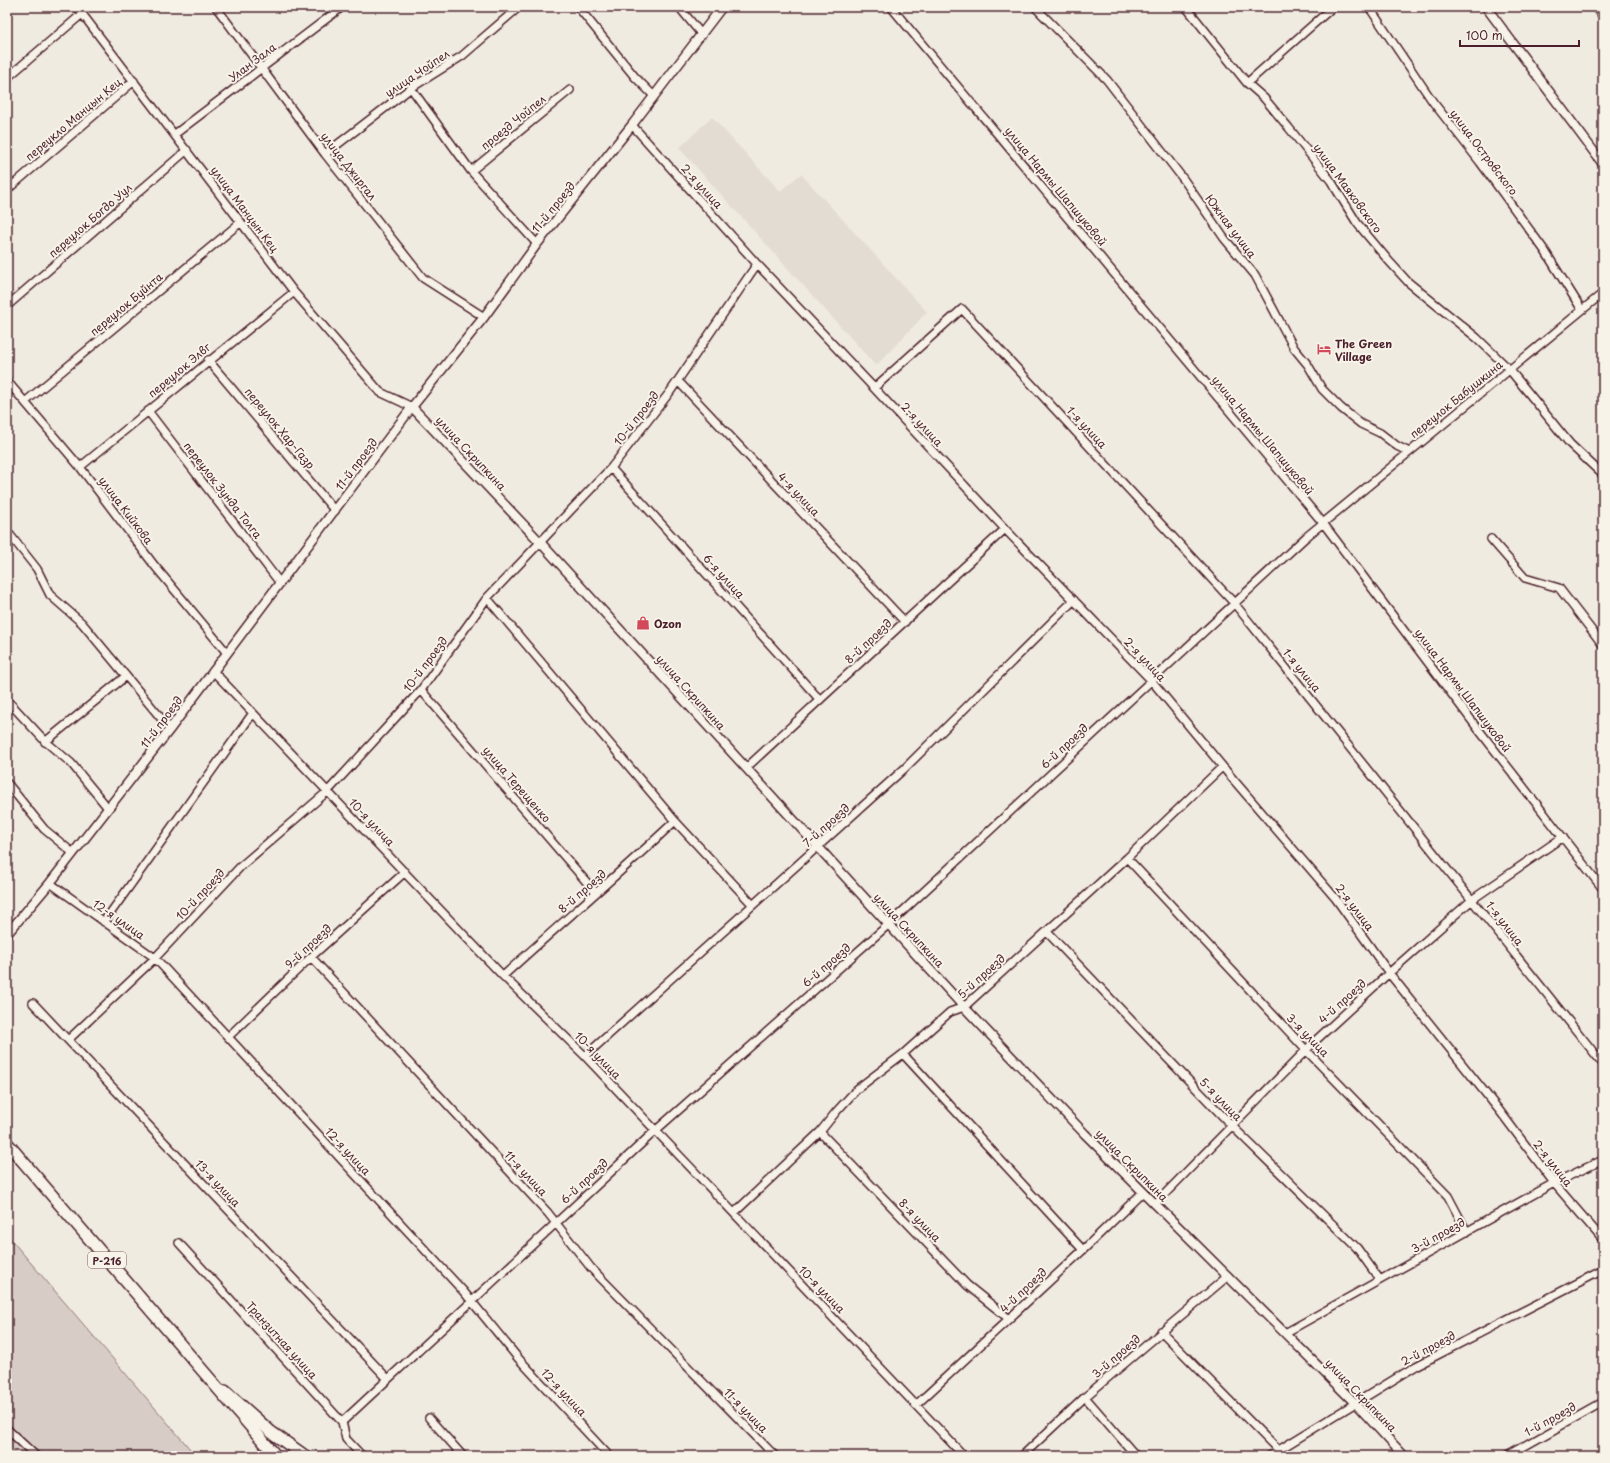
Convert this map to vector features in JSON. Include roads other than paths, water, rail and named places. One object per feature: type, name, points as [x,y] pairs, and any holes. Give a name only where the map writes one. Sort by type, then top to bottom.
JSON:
[{"type":"main road","name":"Р-216","points":[[7,1144],[276,1456]]},
{"type":"main road","points":[[208,1376],[271,1432],[305,1456]]},
{"type":"street","name":"улица Манцын Кец","points":[[77,7],[294,292],[380,392],[412,407]]},
{"type":"street","name":"улица Джиргал","points":[[216,7],[262,67],[324,154],[424,278],[484,317]]},
{"type":"street","name":"Улан Зала","points":[[175,134],[342,7]]},
{"type":"street","name":"улица Чойпел","points":[[324,154],[411,88],[462,56],[519,7]]},
{"type":"street","points":[[578,7],[636,77],[654,96]]},
{"type":"street","points":[[679,7],[702,35]]},
{"type":"street","name":"11-й проезд","points":[[7,934],[50,883],[170,729],[412,407],[484,317],[537,244],[632,125],[722,7]]},
{"type":"street","name":"улица Нармы Шапшуковой","points":[[891,7],[1323,523],[1475,725],[1603,889]]},
{"type":"street","name":"Южная улица","points":[[1035,7],[1107,80],[1184,180],[1224,238],[1255,275],[1294,348],[1308,366],[1322,389],[1341,408],[1361,424],[1380,433],[1397,446],[1410,452]]},
{"type":"street","name":"улица Маяковского","points":[[1186,7],[1247,83],[1264,98],[1294,134],[1331,181],[1357,223],[1403,276],[1477,338],[1510,370],[1570,444],[1603,475]]},
{"type":"street","points":[[1247,83],[1333,7]]},
{"type":"street","name":"улица Островского","points":[[1369,7],[1433,102],[1480,162],[1545,251],[1582,310]]},
{"type":"street","points":[[1486,7],[1603,164]]},
{"type":"street","points":[[7,68],[10,76],[82,14]]},
{"type":"street","name":"переукло Манцын Кец","points":[[7,190],[134,82]]},
{"type":"street","points":[[411,88],[471,171],[537,244]]},
{"type":"street","name":"проезд Чойпел","points":[[471,171],[570,90]]},
{"type":"street","name":"2-я улица","points":[[632,125],[757,264],[1005,529],[1151,680],[1222,767],[1336,899],[1390,973],[1499,1110],[1554,1184],[1603,1240]]},
{"type":"street","name":"переулок Богдо Уул","points":[[7,306],[187,150]]},
{"type":"street","name":"переулок Буйнта","points":[[25,402],[241,222]]},
{"type":"street","name":"10-й проезд","points":[[68,1040],[155,958],[241,866],[328,791],[422,690],[487,598],[611,468],[678,381],[757,264]]},
{"type":"street","name":"переулок Элвг","points":[[80,467],[208,360],[294,292]]},
{"type":"street","name":"переулок Бабушкина","points":[[1323,523],[1603,293]]},
{"type":"street","name":"1-я улица","points":[[874,388],[962,309],[1234,603],[1473,899],[1603,1064]]},
{"type":"street","name":"переулок Хар-Газр","points":[[208,360],[335,511]]},
{"type":"street","name":"улица Кийкова","points":[[7,381],[80,467],[154,565],[227,653]]},
{"type":"street","name":"4-я улица","points":[[678,381],[905,622]]},
{"type":"street","name":"улица Скрипкина","points":[[412,407],[540,542],[964,1007],[1085,1134],[1356,1404],[1404,1456]]},
{"type":"street","name":"переулок Зунда Толга","points":[[148,411],[280,583]]},
{"type":"street","name":"6-я улица","points":[[611,468],[820,700]]},
{"type":"street","name":"6-й проезд","points":[[342,1422],[387,1378],[472,1302],[655,1131],[889,924],[1234,603],[1323,523]]},
{"type":"street","name":"8-й проезд","points":[[746,768],[1005,529]]},
{"type":"street","points":[[7,531],[37,569],[50,595],[82,623],[170,729]]},
{"type":"street","points":[[1490,539],[1525,578],[1558,588],[1603,646]]},
{"type":"street","points":[[487,598],[675,821],[753,905]]},
{"type":"street","name":"7-й проезд","points":[[584,1056],[904,769],[1074,600]]},
{"type":"street","name":"10-я улица","points":[[213,671],[503,976],[584,1056],[964,1456]]},
{"type":"street","points":[[45,742],[126,676]]},
{"type":"street","name":"улица Терещенко","points":[[422,690],[596,892]]},
{"type":"street","points":[[7,700],[45,742],[71,763],[108,808]]},
{"type":"street","points":[[104,922],[253,712]]},
{"type":"street","name":"5-й проезд","points":[[734,1213],[820,1132],[857,1089],[903,1054],[950,1012],[964,1007],[1127,858],[1222,767]]},
{"type":"street","points":[[7,784],[44,829],[73,853]]},
{"type":"street","name":"8-й проезд","points":[[503,976],[618,874],[675,821]]},
{"type":"street","name":"4-й проезд","points":[[1155,1204],[1306,1050],[1390,973],[1473,899],[1563,837]]},
{"type":"street","name":"3-я улица","points":[[1127,858],[1306,1050],[1448,1196],[1467,1232]]},
{"type":"street","name":"9-й проезд","points":[[228,1037],[311,957],[405,872]]},
{"type":"street","name":"12-я улица","points":[[50,883],[155,958],[472,1302],[549,1392],[609,1456]]},
{"type":"street","name":"5-я улица","points":[[1046,932],[1233,1126],[1357,1248],[1380,1280]]},
{"type":"street","name":"11-я улица","points":[[311,957],[556,1223],[591,1268],[775,1456]]},
{"type":"street","name":"13-я улица","points":[[34,1003],[387,1378]]},
{"type":"street","points":[[903,1054],[1083,1250]]},
{"type":"street","name":"8-я улица","points":[[820,1132],[967,1285],[1008,1318]]},
{"type":"street","name":"3-й проезд","points":[[1285,1333],[1554,1184],[1603,1160]]},
{"type":"street","name":"4-й проезд","points":[[916,1405],[1083,1250],[1143,1192]]},
{"type":"street","name":"Транзитная улица","points":[[179,1243],[342,1422],[346,1439],[362,1456]]},
{"type":"street","name":"2-й проезд","points":[[1269,1456],[1416,1366],[1603,1270]]},
{"type":"street","name":"3-й проезд","points":[[1022,1456],[1085,1397],[1228,1276]]},
{"type":"street","points":[[1161,1332],[1279,1451]]},
{"type":"street","points":[[1085,1397],[1136,1456]]},
{"type":"street","name":"1-й проезд","points":[[1507,1456],[1603,1402]]},
{"type":"street","points":[[429,1418],[463,1456]]},
{"type":"street","points":[[7,1429],[36,1456]]},
{"type":"waterway","points":[[1591,7],[1603,23]]},
{"type":"place","name":"The Green Village","points":[[1324,349]]},
{"type":"place","name":"Ozon","points":[[643,623]]}]
